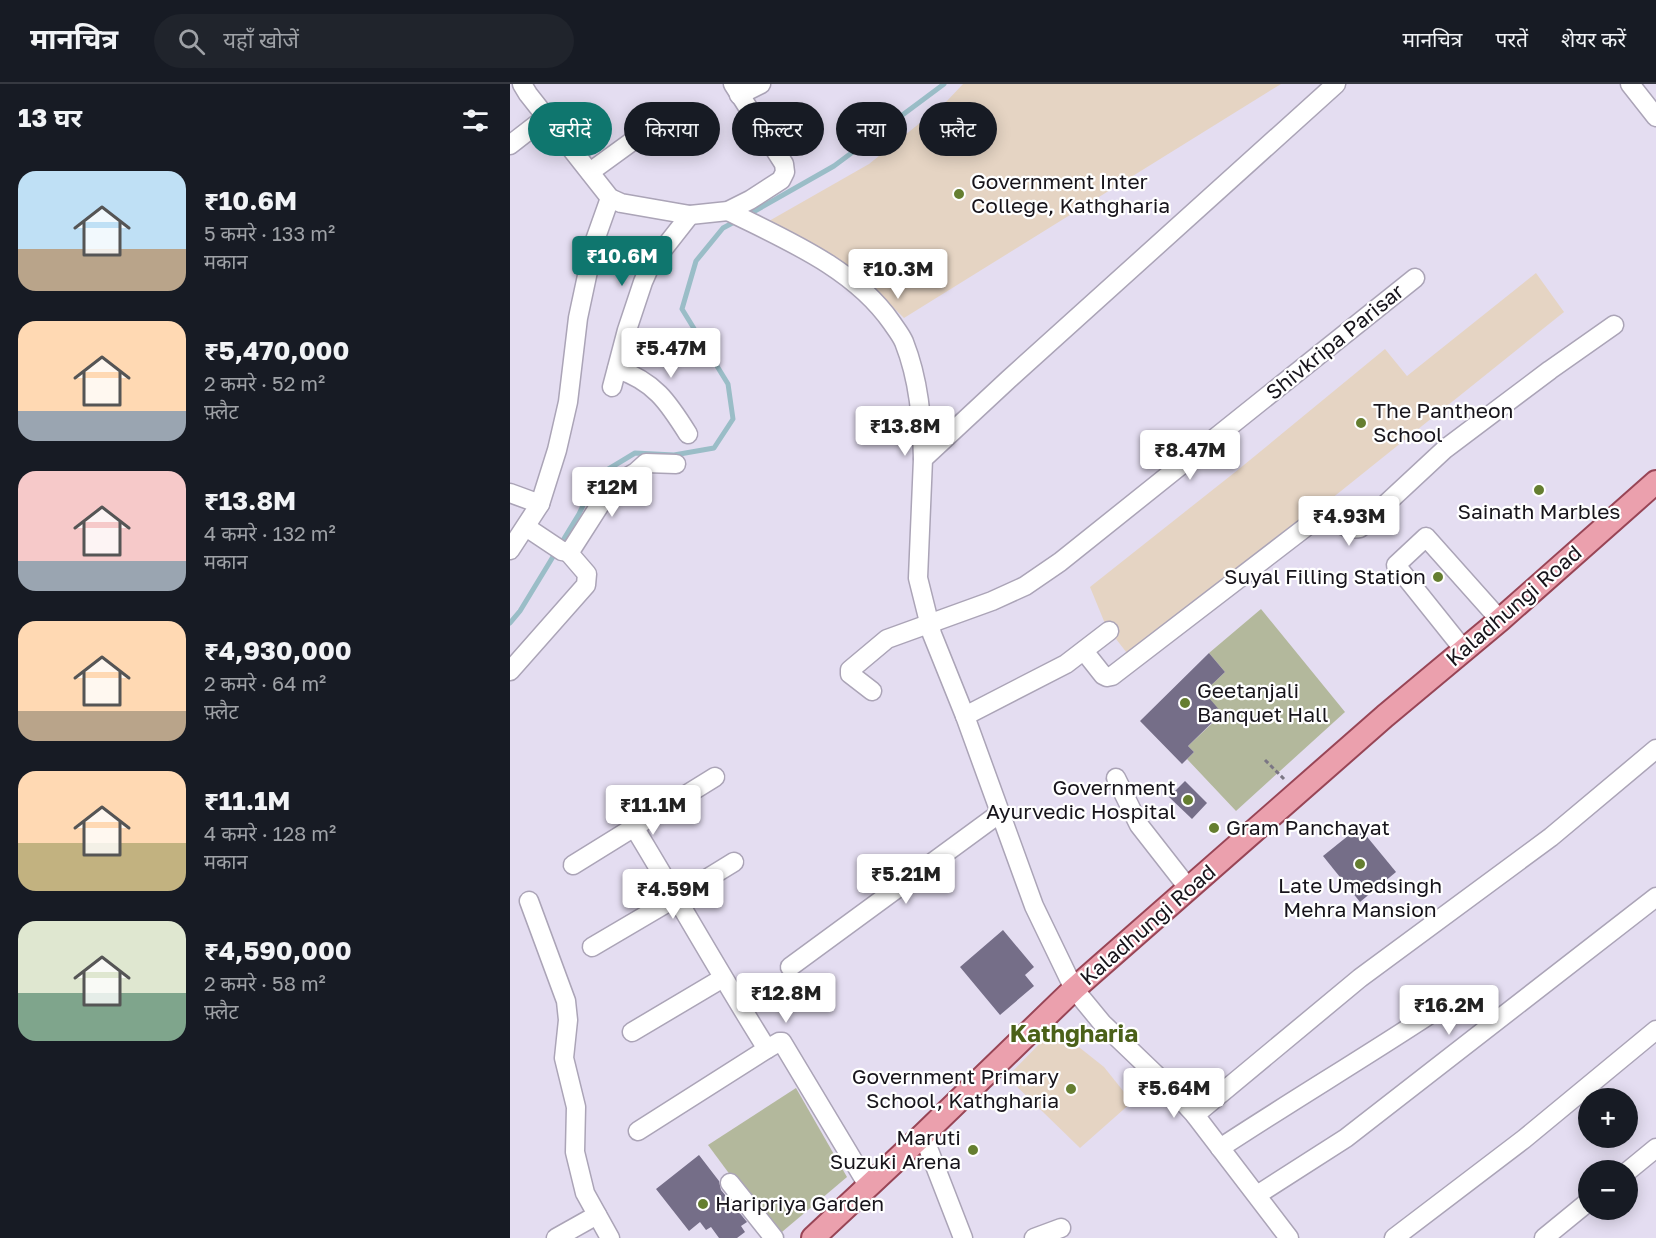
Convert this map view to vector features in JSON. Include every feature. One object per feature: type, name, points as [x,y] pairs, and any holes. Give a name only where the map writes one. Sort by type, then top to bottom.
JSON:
[{"type":"main road","name":"Kaladhungi Road","points":[[813,1238],[1074,989],[1656,482]]},
{"type":"street","points":[[522,84],[535,102]]},
{"type":"street","points":[[577,156],[610,198],[621,203],[690,215],[728,211],[781,180],[785,172],[783,164],[736,90],[761,84]]},
{"type":"street","points":[[923,459],[1336,84]]},
{"type":"street","points":[[1630,84],[1656,117]]},
{"type":"street","points":[[510,145],[528,131]]},
{"type":"street","points":[[590,172],[624,147]]},
{"type":"street","points":[[510,550],[540,504],[557,450],[568,402],[578,318],[594,243],[610,198]]},
{"type":"street","points":[[728,211],[787,240],[854,282],[880,306],[903,340],[917,382],[922,418],[923,459],[918,578],[929,623],[1034,906],[1074,989],[1102,1023],[1173,1089],[1289,1238]]},
{"type":"street","points":[[612,387],[642,282],[650,266],[690,215]]},
{"type":"street","name":"Shivkripa Parisar","points":[[872,691],[850,674],[850,670],[887,639],[992,601],[1025,586],[1060,562],[1415,278]]},
{"type":"street","points":[[1084,651],[1103,675],[1112,676],[1315,520],[1331,519],[1355,530],[1360,528],[1445,449],[1614,325]]},
{"type":"street","points":[[617,369],[647,382],[660,394],[688,435]]},
{"type":"street","points":[[560,548],[573,547],[612,486],[636,472],[646,463],[676,464]]},
{"type":"street","points":[[510,493],[540,504]]},
{"type":"street","points":[[510,671],[586,585],[587,574],[560,548],[526,527]]},
{"type":"street","points":[[1464,650],[1396,565],[1426,537],[1500,620]]},
{"type":"street","points":[[965,716],[1066,664],[1109,631]]},
{"type":"street","points":[[1195,1115],[1360,978],[1551,837],[1656,749]]},
{"type":"street","points":[[573,865],[715,777]]},
{"type":"street","points":[[1116,778],[1139,825],[1189,889]]},
{"type":"street","points":[[790,967],[1000,813]]},
{"type":"street","points":[[634,827],[767,1049]]},
{"type":"street","points":[[591,946],[677,897],[734,861]]},
{"type":"street","points":[[1257,1195],[1346,1138],[1656,897]]},
{"type":"street","points":[[529,901],[566,1001],[568,1020],[564,1058],[576,1107],[575,1152],[585,1193],[610,1238]]},
{"type":"street","points":[[632,1032],[723,978]]},
{"type":"street","points":[[1220,1148],[1432,1013]]},
{"type":"street","points":[[1394,1238],[1524,1139],[1656,1030]]},
{"type":"street","points":[[638,1131],[767,1049],[779,1042],[784,1043],[869,1187]]},
{"type":"street","points":[[923,1135],[963,1238]]},
{"type":"street","points":[[1638,1163],[1656,1148]]},
{"type":"street","points":[[730,1183],[774,1238]]},
{"type":"street","points":[[1544,1238],[1578,1210]]},
{"type":"street","points":[[556,1238],[597,1215]]},
{"type":"street","points":[[1034,1238],[1061,1228]]},
{"type":"path","points":[[1265,760],[1298,794]]},
{"type":"shaded area","name":"Government Inter College, Kathgharia","points":[[963,84],[1281,84],[904,318],[863,278],[817,249],[762,225],[869,164],[879,156],[907,156],[907,133],[919,124],[919,156],[997,156],[997,102],[946,102]]},
{"type":"shaded area","name":"The Pantheon School","points":[[1536,273],[1564,312],[1130,657],[1106,626],[1090,587],[1385,349],[1407,376]]},
{"type":"shaded area","name":"Government Primary School, Kathgharia","points":[[1055,1028],[1104,1067],[1132,1102],[1080,1148],[1007,1077]]},
{"type":"green space","points":[[1261,609],[1345,712],[1236,811],[1187,759],[1194,752],[1188,746],[1222,714],[1204,692],[1225,672],[1209,653]]},
{"type":"green space","points":[[796,1088],[847,1177],[776,1237],[708,1145]]},
{"type":"building","name":"Geetanjali Banquet Hall","points":[[1209,653],[1225,672],[1204,692],[1222,713],[1188,746],[1194,752],[1182,764],[1140,721]]},
{"type":"building","name":"Government Ayurvedic Hospital","points":[[1185,781],[1207,803],[1192,819],[1169,797]]},
{"type":"building","name":"Late Umedsingh Mehra Mansion","points":[[1359,827],[1396,872],[1360,902],[1323,856]]},
{"type":"building","points":[[1003,930],[1034,967],[1025,975],[1034,986],[1000,1015],[960,967]]},
{"type":"building","name":"Haripriya Garden","points":[[699,1155],[719,1181],[721,1190],[747,1222],[741,1226],[745,1232],[737,1238],[719,1238],[711,1227],[706,1230],[700,1222],[689,1231],[656,1189]]},
{"type":"waterway","points":[[746,216],[834,166],[944,84]]},
{"type":"waterway","points":[[510,623],[520,611],[579,514],[597,476],[635,453],[674,455],[714,448],[733,419],[728,384],[682,309],[696,261],[723,228],[738,220]]},
{"type":"place","name":"Government Inter College, Kathgharia","points":[[959,194]]},
{"type":"place","name":"The Pantheon School","points":[[1361,423]]},
{"type":"place","name":"Sainath Marbles","points":[[1539,490]]},
{"type":"place","name":"Suyal Filling Station","points":[[1438,577]]},
{"type":"place","name":"Geetanjali Banquet Hall","points":[[1185,703]]},
{"type":"place","name":"Government Ayurvedic Hospital","points":[[1188,800]]},
{"type":"place","name":"Gram Panchayat","points":[[1214,828]]},
{"type":"place","name":"Late Umedsingh Mehra Mansion","points":[[1360,864]]},
{"type":"place","name":"Government Primary School, Kathgharia","points":[[1071,1089]]},
{"type":"place","name":"Maruti Suzuki Arena","points":[[973,1150]]},
{"type":"place","name":"Haripriya Garden","points":[[703,1204]]},
{"type":"district","name":"Kathgharia","points":[[1074,1034]]}]
